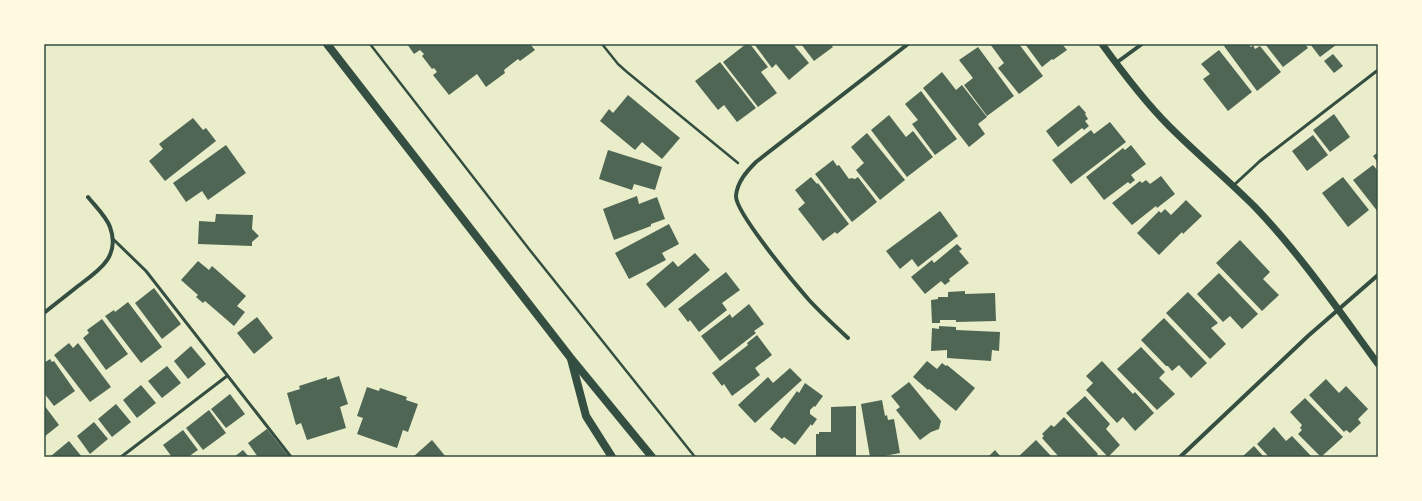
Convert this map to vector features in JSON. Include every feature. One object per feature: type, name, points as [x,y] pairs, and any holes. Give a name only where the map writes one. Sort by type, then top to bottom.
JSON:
[{"type":"main road","points":[[327,44],[570,357],[652,457]]},
{"type":"main road","points":[[570,357],[586,416],[612,457]]},
{"type":"street","points":[[848,338],[808,299],[752,227],[739,206],[736,197],[738,188],[748,171],[756,162],[908,44]]},
{"type":"street","points":[[1102,44],[1169,126],[1271,225],[1338,309],[1378,364]]},
{"type":"street","points":[[1116,63],[1142,44]]},
{"type":"street","points":[[44,313],[102,268],[109,258],[113,239],[110,226],[88,197]]},
{"type":"street","points":[[1180,457],[1338,309],[1378,274]]},
{"type":"lane","points":[[1233,187],[1260,161],[1378,70]]},
{"type":"lane","points":[[113,239],[146,271],[291,457]]},
{"type":"lane","points":[[121,457],[227,376]]},
{"type":"path","points":[[370,44],[529,249],[696,457]]},
{"type":"path","points":[[602,44],[618,64],[627,72],[748,171]]},
{"type":"building","points":[[407,44],[530,44],[535,50],[520,61],[518,59],[504,70],[505,73],[486,87],[477,74],[449,95],[433,75],[437,72],[434,68],[432,69],[422,56],[424,54],[420,50],[414,54]]},
{"type":"building","points":[[746,44],[750,44],[768,67],[761,72],[777,93],[758,107],[723,62]]},
{"type":"building","points":[[754,44],[793,44],[809,63],[789,80],[776,64],[772,68]]},
{"type":"building","points":[[801,44],[830,44],[833,47],[814,61]]},
{"type":"building","points":[[990,44],[1019,44],[1043,76],[1019,94],[998,68],[1004,63]]},
{"type":"building","points":[[1025,44],[1062,44],[1067,50],[1042,67]]},
{"type":"building","points":[[1227,44],[1248,44],[1251,47],[1253,45],[1255,49],[1260,46],[1281,72],[1257,91],[1224,46]]},
{"type":"building","points":[[1265,44],[1305,44],[1308,48],[1283,67]]},
{"type":"building","points":[[1310,44],[1336,44],[1336,45],[1320,57]]},
{"type":"building","points":[[978,47],[1014,96],[987,116],[964,85],[973,78],[959,60]]},
{"type":"building","points":[[1219,50],[1252,92],[1228,111],[1203,79],[1210,74],[1201,64]]},
{"type":"building","points":[[1333,54],[1343,66],[1334,73],[1324,61]]},
{"type":"building","points":[[720,62],[756,108],[737,122],[724,105],[718,110],[695,81]]},
{"type":"building","points":[[942,72],[956,90],[962,85],[987,117],[978,124],[985,134],[969,147],[923,88]]},
{"type":"building","points":[[921,91],[957,139],[935,155],[912,124],[918,120],[905,104]]},
{"type":"building","points":[[628,95],[680,138],[662,159],[642,142],[635,150],[600,121],[609,109],[613,113]]},
{"type":"building","points":[[1079,105],[1086,113],[1085,114],[1088,119],[1085,121],[1089,126],[1084,130],[1082,128],[1058,147],[1046,131]]},
{"type":"building","points":[[1334,114],[1350,137],[1330,152],[1313,130]]},
{"type":"building","points":[[889,115],[906,137],[913,131],[933,157],[907,177],[871,130]]},
{"type":"building","points":[[193,118],[203,130],[206,128],[216,141],[165,181],[149,161],[163,149],[159,144]]},
{"type":"building","points":[[1110,122],[1126,142],[1071,184],[1052,160],[1091,130],[1094,134]]},
{"type":"building","points":[[867,133],[905,180],[880,200],[856,170],[864,163],[851,147]]},
{"type":"building","points":[[1313,135],[1328,155],[1307,171],[1292,151]]},
{"type":"building","points":[[226,145],[246,173],[208,200],[202,191],[186,202],[173,183]]},
{"type":"building","points":[[1131,145],[1146,164],[1131,175],[1135,180],[1130,184],[1128,182],[1104,200],[1086,177],[1123,148],[1125,150]]},
{"type":"building","points":[[608,150],[662,167],[655,190],[634,184],[632,190],[599,179]]},
{"type":"building","points":[[1378,152],[1378,163],[1373,156]]},
{"type":"building","points":[[833,160],[837,166],[839,165],[849,179],[855,179],[858,177],[877,202],[852,222],[815,174]]},
{"type":"building","points":[[1373,165],[1378,171],[1378,212],[1353,180]]},
{"type":"building","points":[[1161,176],[1175,194],[1157,208],[1156,206],[1132,225],[1112,203],[1140,181],[1142,183],[1146,180],[1150,184]]},
{"type":"building","points":[[811,177],[817,184],[818,183],[849,224],[837,234],[835,232],[823,241],[798,209],[805,203],[795,190]]},
{"type":"building","points":[[1343,177],[1369,210],[1348,227],[1322,193]]},
{"type":"building","points":[[637,196],[639,204],[657,197],[665,219],[614,240],[603,209]]},
{"type":"building","points":[[1186,200],[1202,216],[1183,234],[1182,232],[1159,255],[1137,233],[1159,211],[1161,213],[1165,209],[1171,215]]},
{"type":"building","points":[[940,211],[958,236],[918,267],[912,259],[900,269],[886,251]]},
{"type":"building","points":[[216,214],[253,215],[252,229],[259,236],[252,242],[252,246],[198,244],[199,221],[215,222]]},
{"type":"building","points":[[669,224],[679,244],[662,253],[666,260],[629,279],[615,253]]},
{"type":"building","points":[[1240,240],[1270,272],[1263,279],[1279,295],[1262,311],[1216,263]]},
{"type":"building","points":[[957,244],[962,249],[959,251],[969,263],[949,279],[950,281],[945,285],[941,281],[925,294],[911,277],[932,260],[934,263]]},
{"type":"building","points":[[695,253],[710,270],[665,308],[646,284],[673,261],[678,267]]},
{"type":"building","points":[[198,261],[209,270],[212,266],[246,296],[237,306],[245,312],[234,326],[205,301],[203,303],[196,297],[198,295],[181,280]]},
{"type":"building","points":[[726,272],[740,290],[722,303],[727,310],[699,332],[690,320],[688,322],[678,309]]},
{"type":"building","points":[[1219,273],[1258,314],[1242,329],[1230,316],[1223,322],[1197,294]]},
{"type":"building","points":[[154,288],[181,324],[162,339],[135,303]]},
{"type":"building","points":[[965,291],[965,294],[995,293],[996,321],[956,322],[956,320],[940,320],[940,323],[932,323],[931,300],[938,299],[938,297],[948,297],[948,292]]},
{"type":"building","points":[[1188,292],[1218,323],[1211,328],[1226,344],[1210,359],[1166,313]]},
{"type":"building","points":[[128,302],[162,347],[141,363],[105,316],[114,310],[115,312]]},
{"type":"building","points":[[749,304],[764,324],[754,331],[756,333],[720,361],[701,336],[730,314],[732,318]]},
{"type":"building","points":[[257,317],[273,338],[254,354],[237,333]]},
{"type":"building","points":[[1164,318],[1207,363],[1191,378],[1179,365],[1172,371],[1141,340]]},
{"type":"building","points":[[102,319],[128,354],[106,370],[83,338],[89,333],[87,330]]},
{"type":"building","points":[[939,326],[956,327],[956,330],[1000,332],[999,351],[992,350],[991,361],[947,358],[947,350],[931,351],[932,328],[939,329]]},
{"type":"building","points":[[757,335],[772,355],[755,368],[760,375],[732,396],[724,384],[722,386],[712,373],[748,345],[747,343]]},
{"type":"building","points":[[69,343],[73,348],[78,343],[111,387],[90,402],[54,355]]},
{"type":"building","points":[[191,346],[206,364],[188,379],[174,361]]},
{"type":"building","points":[[1141,347],[1165,372],[1159,378],[1175,394],[1157,410],[1117,369]]},
{"type":"building","points":[[50,359],[52,362],[54,361],[75,391],[54,406],[44,393],[44,363]]},
{"type":"building","points":[[927,361],[937,369],[942,363],[946,366],[947,365],[975,388],[956,411],[913,377]]},
{"type":"building","points":[[1102,361],[1133,394],[1135,392],[1154,413],[1135,431],[1123,417],[1117,423],[1086,390],[1093,383],[1086,376]]},
{"type":"building","points":[[167,366],[181,383],[162,398],[148,381]]},
{"type":"building","points":[[790,368],[802,380],[755,423],[738,405],[768,377],[773,383]]},
{"type":"building","points":[[339,376],[348,404],[340,407],[346,428],[307,440],[301,423],[296,425],[287,393],[300,389],[299,386],[327,377],[327,380]]},
{"type":"building","points":[[1326,379],[1339,393],[1346,386],[1368,409],[1358,419],[1361,423],[1350,433],[1346,430],[1344,432],[1309,395]]},
{"type":"building","points":[[909,382],[941,421],[939,429],[931,432],[920,440],[896,410],[900,407],[891,396]]},
{"type":"building","points":[[805,383],[823,396],[815,407],[814,406],[810,410],[810,414],[817,419],[812,426],[811,424],[795,445],[784,437],[782,439],[770,429],[797,391],[799,393]]},
{"type":"building","points":[[141,385],[156,403],[137,418],[123,400]]},
{"type":"building","points":[[367,387],[379,391],[380,388],[407,397],[406,400],[418,404],[408,432],[403,430],[397,448],[357,434],[363,418],[357,416]]},
{"type":"building","points":[[230,394],[245,414],[226,428],[211,409]]},
{"type":"building","points":[[1085,396],[1110,424],[1106,429],[1120,445],[1108,457],[1066,413]]},
{"type":"building","points":[[1305,398],[1343,437],[1321,457],[1298,434],[1302,430],[1300,428],[1302,425],[1290,412]]},
{"type":"building","points":[[882,400],[885,416],[887,415],[888,420],[894,419],[900,453],[870,457],[861,404]]},
{"type":"building","points":[[116,404],[131,422],[112,437],[98,419]]},
{"type":"building","points":[[44,405],[59,425],[44,437]]},
{"type":"building","points":[[856,406],[856,457],[816,457],[816,434],[819,434],[819,432],[831,432],[831,407]]},
{"type":"building","points":[[209,410],[226,433],[203,450],[186,428]]},
{"type":"building","points":[[1064,417],[1098,454],[1097,455],[1099,457],[1059,457],[1042,438],[1044,436],[1042,434],[1051,425],[1054,427]]},
{"type":"building","points":[[94,422],[108,439],[90,454],[77,436]]},
{"type":"building","points":[[1274,427],[1286,441],[1292,436],[1312,457],[1269,457],[1257,444]]},
{"type":"building","points":[[267,429],[289,457],[258,457],[248,443]]},
{"type":"building","points":[[183,430],[198,450],[188,457],[172,457],[163,445]]},
{"type":"building","points":[[432,440],[446,457],[413,457]]},
{"type":"building","points":[[1036,440],[1052,457],[1018,457]]},
{"type":"building","points":[[69,441],[82,457],[51,456]]},
{"type":"building","points":[[1254,446],[1264,457],[1242,457]]},
{"type":"building","points":[[243,450],[249,457],[234,457]]},
{"type":"building","points":[[995,450],[1001,457],[988,457]]}]
